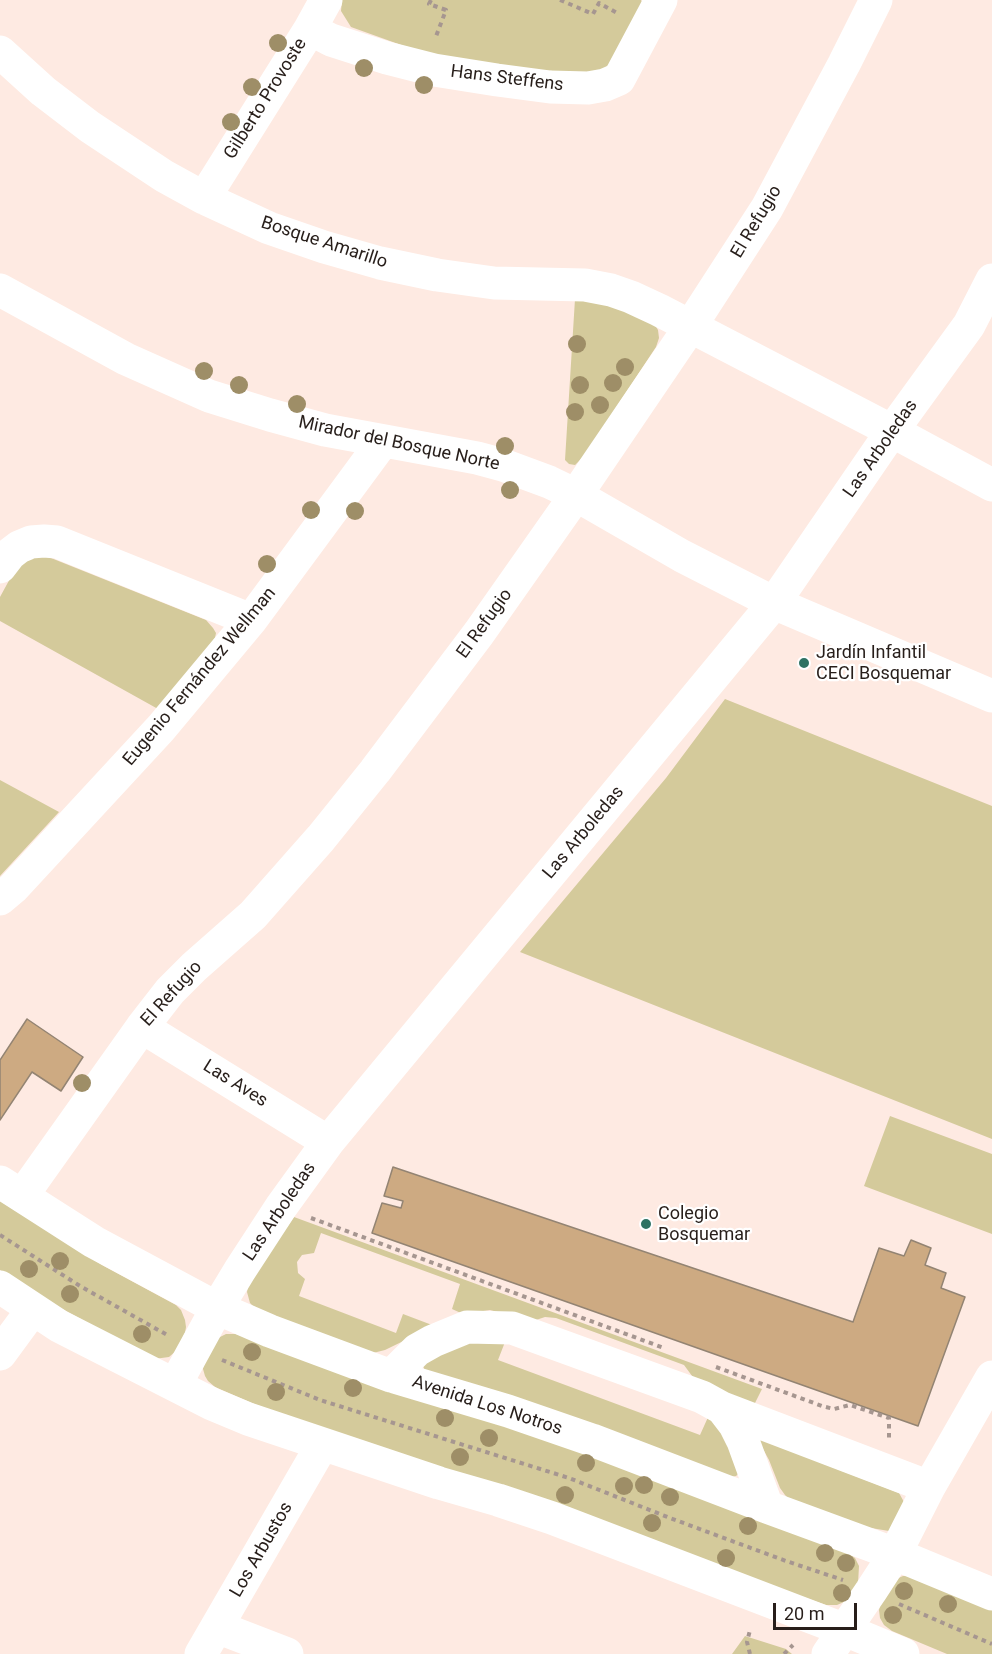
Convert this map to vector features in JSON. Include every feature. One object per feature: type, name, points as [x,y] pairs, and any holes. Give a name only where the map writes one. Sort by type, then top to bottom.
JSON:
[{"type":"street","name":"Gilberto Provoste","points":[[204,198],[326,0]]},
{"type":"street","name":"Hans Steffens","points":[[310,29],[331,40],[376,55],[424,67],[550,87],[588,88],[605,85],[619,79],[661,0]]},
{"type":"street","name":"El Refugio","points":[[11,1189],[170,991],[252,915],[321,838],[375,771],[479,633],[690,327],[767,208],[876,0]]},
{"type":"street","name":"Bosque Amarillo","points":[[0,52],[43,91],[90,127],[164,176],[204,198],[269,228],[324,248],[436,275],[494,283],[585,285],[631,297],[992,485]]},
{"type":"street","name":"Las Arboledas","points":[[175,1385],[217,1308],[281,1207],[328,1142],[774,603],[892,431],[969,324],[992,280]]},
{"type":"street","name":"Mirador del Bosque Norte","points":[[0,290],[126,359],[209,396],[326,430],[477,458],[549,482],[682,556],[774,603],[992,696]]},
{"type":"street","name":"Eugenio Fernández Wellman","points":[[0,899],[13,888],[136,756],[251,620],[383,441]]},
{"type":"street","points":[[0,567],[10,554],[31,542],[57,542],[251,620]]},
{"type":"street","name":"Las Aves","points":[[142,1027],[328,1142]]},
{"type":"street","name":"Avenida Los Notros","points":[[11,1189],[94,1242],[217,1308],[270,1331],[391,1376],[508,1411],[592,1440],[895,1554],[992,1594]]},
{"type":"street","points":[[0,1287],[59,1326],[239,1415],[322,1445],[552,1518],[836,1642],[903,1654]]},
{"type":"street","points":[[0,1354],[33,1309]]},
{"type":"street","points":[[391,1376],[417,1350],[467,1327],[512,1328],[702,1397],[722,1408],[929,1487]]},
{"type":"street","points":[[836,1642],[895,1554],[929,1487],[992,1377]]},
{"type":"street","points":[[722,1408],[735,1425],[743,1441],[767,1507]]},
{"type":"street","name":"Los Arbustos","points":[[209,1640],[322,1445]]},
{"type":"street","points":[[209,1640],[287,1654]]},
{"type":"path","points":[[424,67],[446,10],[429,4],[431,0]]},
{"type":"path","points":[[560,0],[593,14],[599,3],[646,28]]},
{"type":"path","points":[[281,1207],[669,1350]]},
{"type":"path","points":[[0,1234],[80,1286],[162,1332],[320,1400],[568,1478],[670,1518],[871,1591],[992,1644]]},
{"type":"path","points":[[710,1365],[822,1406],[834,1409],[850,1405],[889,1418]]},
{"type":"path","points":[[750,1630],[747,1647],[750,1654]]},
{"type":"path","points":[[784,1654],[793,1645]]},
{"type":"shaded area","points":[[342,0],[641,0],[642,2],[611,63],[601,71],[592,74],[524,69],[442,56],[404,46],[351,27],[341,11]]},
{"type":"shaded area","points":[[575,299],[604,302],[655,325],[659,338],[656,347],[584,456],[575,465],[565,460]]},
{"type":"shaded area","points":[[46,556],[206,620],[213,628],[216,633],[215,638],[158,709],[0,621],[0,597],[18,564],[23,559]]},
{"type":"shaded area","points":[[725,699],[992,806],[992,1139],[520,952],[666,778]]},
{"type":"shaded area","points":[[0,780],[59,812],[0,876]]},
{"type":"shaded area","points":[[890,1116],[992,1154],[992,1234],[864,1186]]},
{"type":"shaded area","points":[[0,1201],[102,1265],[176,1305],[181,1310],[186,1327],[177,1350],[169,1357],[154,1359],[55,1305],[0,1270]]},
{"type":"shaded area","points":[[294,1217],[762,1389],[753,1407],[695,1380],[684,1365],[556,1318],[545,1317],[533,1321],[490,1310],[463,1314],[452,1309],[460,1284],[321,1233],[314,1253],[302,1255],[297,1262],[298,1273],[305,1279],[299,1296],[396,1333],[403,1314],[432,1325],[385,1350],[373,1353],[257,1310],[250,1303],[247,1292],[249,1281]]},
{"type":"shaded area","points":[[226,1334],[236,1334],[526,1430],[842,1549],[855,1558],[859,1566],[858,1584],[844,1602],[837,1605],[826,1605],[254,1404],[215,1387],[205,1376],[204,1360],[216,1339]]},
{"type":"shaded area","points":[[477,1339],[505,1342],[498,1360],[700,1435],[709,1415],[722,1427],[742,1470],[736,1476],[731,1477],[425,1371],[424,1359]]},
{"type":"shaded area","points":[[757,1438],[899,1493],[904,1502],[889,1531],[859,1526],[791,1501],[780,1488]]},
{"type":"shaded area","points":[[911,1576],[992,1610],[992,1654],[947,1654],[892,1631],[884,1625],[879,1610],[882,1598],[896,1579]]},
{"type":"shaded area","points":[[745,1636],[786,1649],[792,1654],[732,1654]]},
{"type":"building","points":[[27,1019],[83,1057],[61,1091],[32,1072],[0,1120],[0,1060]]},
{"type":"building","points":[[393,1167],[853,1322],[879,1248],[904,1256],[911,1240],[931,1248],[925,1265],[946,1273],[941,1288],[965,1297],[918,1426],[372,1233],[382,1203],[401,1208],[403,1201],[384,1196]]},
{"type":"place","name":"Jardín Infantil CECI Bosquemar","points":[[804,663]]},
{"type":"place","name":"Colegio Bosquemar","points":[[646,1224]]}]
